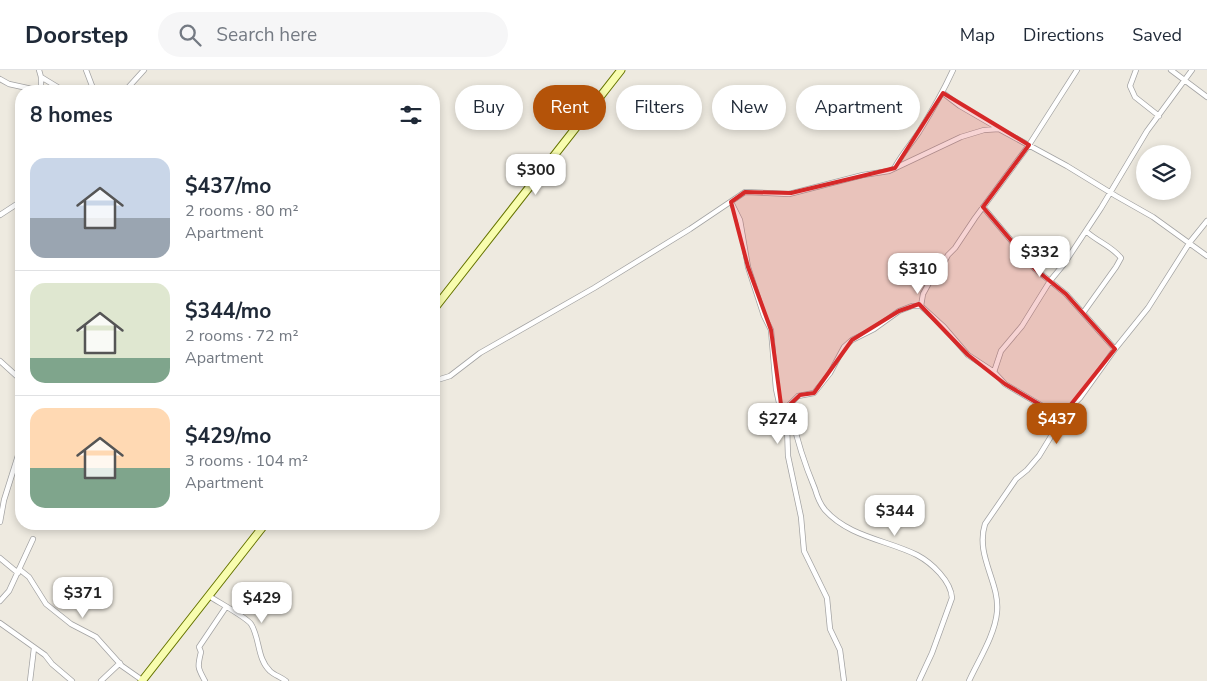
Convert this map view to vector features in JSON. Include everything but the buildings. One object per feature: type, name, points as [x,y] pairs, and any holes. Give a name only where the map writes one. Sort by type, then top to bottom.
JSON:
[{"type":"main road","points":[[440,301],[621,70]]},
{"type":"main road","points":[[142,681],[261,530]]},
{"type":"street","points":[[39,70],[41,85]]},
{"type":"street","points":[[86,70],[92,85]]},
{"type":"street","points":[[130,85],[144,70]]},
{"type":"street","points":[[895,168],[943,93],[953,70]]},
{"type":"street","points":[[1136,70],[1130,86],[1132,92],[1135,97],[1159,116]]},
{"type":"street","points":[[1171,70],[1207,97]]},
{"type":"street","points":[[994,372],[1001,351],[1022,326],[1050,281],[1086,231],[1134,151],[1192,70]]},
{"type":"street","points":[[921,306],[923,294],[935,272],[942,266],[946,257],[955,248],[1029,145],[1075,71]]},
{"type":"street","points":[[41,77],[54,85]]},
{"type":"street","points":[[0,79],[15,85]]},
{"type":"street","points":[[943,93],[960,106],[999,129],[1153,216],[1207,256]]},
{"type":"street","points":[[440,379],[450,376],[488,348],[594,288],[745,192],[791,193],[863,175],[889,171],[970,133],[999,129]]},
{"type":"street","points":[[731,202],[740,220],[748,267],[761,309],[770,330],[776,389],[787,426],[788,456],[801,517],[804,551],[827,598],[830,629],[840,650],[844,681]]},
{"type":"street","points":[[0,215],[15,205]]},
{"type":"street","points":[[983,207],[1035,269],[1066,294],[1115,349]]},
{"type":"street","points":[[969,681],[993,629],[997,613],[995,595],[983,549],[985,524],[1016,479],[1028,470],[1038,456],[1061,417],[1080,398],[1115,349],[1148,308],[1190,242],[1207,221]]},
{"type":"street","points":[[1083,313],[1121,260],[1116,252],[1086,231]]},
{"type":"street","points":[[782,412],[798,396],[814,393],[830,373],[844,347],[852,340],[864,335],[899,311],[917,305],[921,306],[944,327],[968,355],[994,372],[1004,384],[1061,417]]},
{"type":"street","points":[[0,362],[15,375]]},
{"type":"street","points":[[782,412],[792,416],[804,461],[826,512],[856,532],[919,556],[946,579],[952,598],[932,653],[919,681]]},
{"type":"street","points":[[0,522],[4,500],[15,465]]},
{"type":"street","points":[[0,601],[7,594],[33,539]]},
{"type":"street","points":[[0,558],[29,577],[46,604],[71,624],[96,637],[120,663],[142,681]]},
{"type":"street","points":[[209,596],[250,623],[255,632],[261,656],[267,667],[271,672],[286,681]]},
{"type":"street","points":[[205,681],[198,671],[202,652],[198,647],[226,607]]},
{"type":"street","points":[[0,622],[45,655],[52,664],[72,681]]},
{"type":"street","points":[[30,681],[34,648]]},
{"type":"street","points":[[101,681],[120,663]]},
{"type":"highlighted area","points":[[943,93],[1029,145],[983,207],[1035,269],[1066,294],[1115,349],[1061,417],[1005,384],[968,355],[919,304],[899,311],[852,340],[814,393],[800,395],[782,412],[771,330],[748,267],[731,202],[745,192],[791,193],[895,168]]}]
